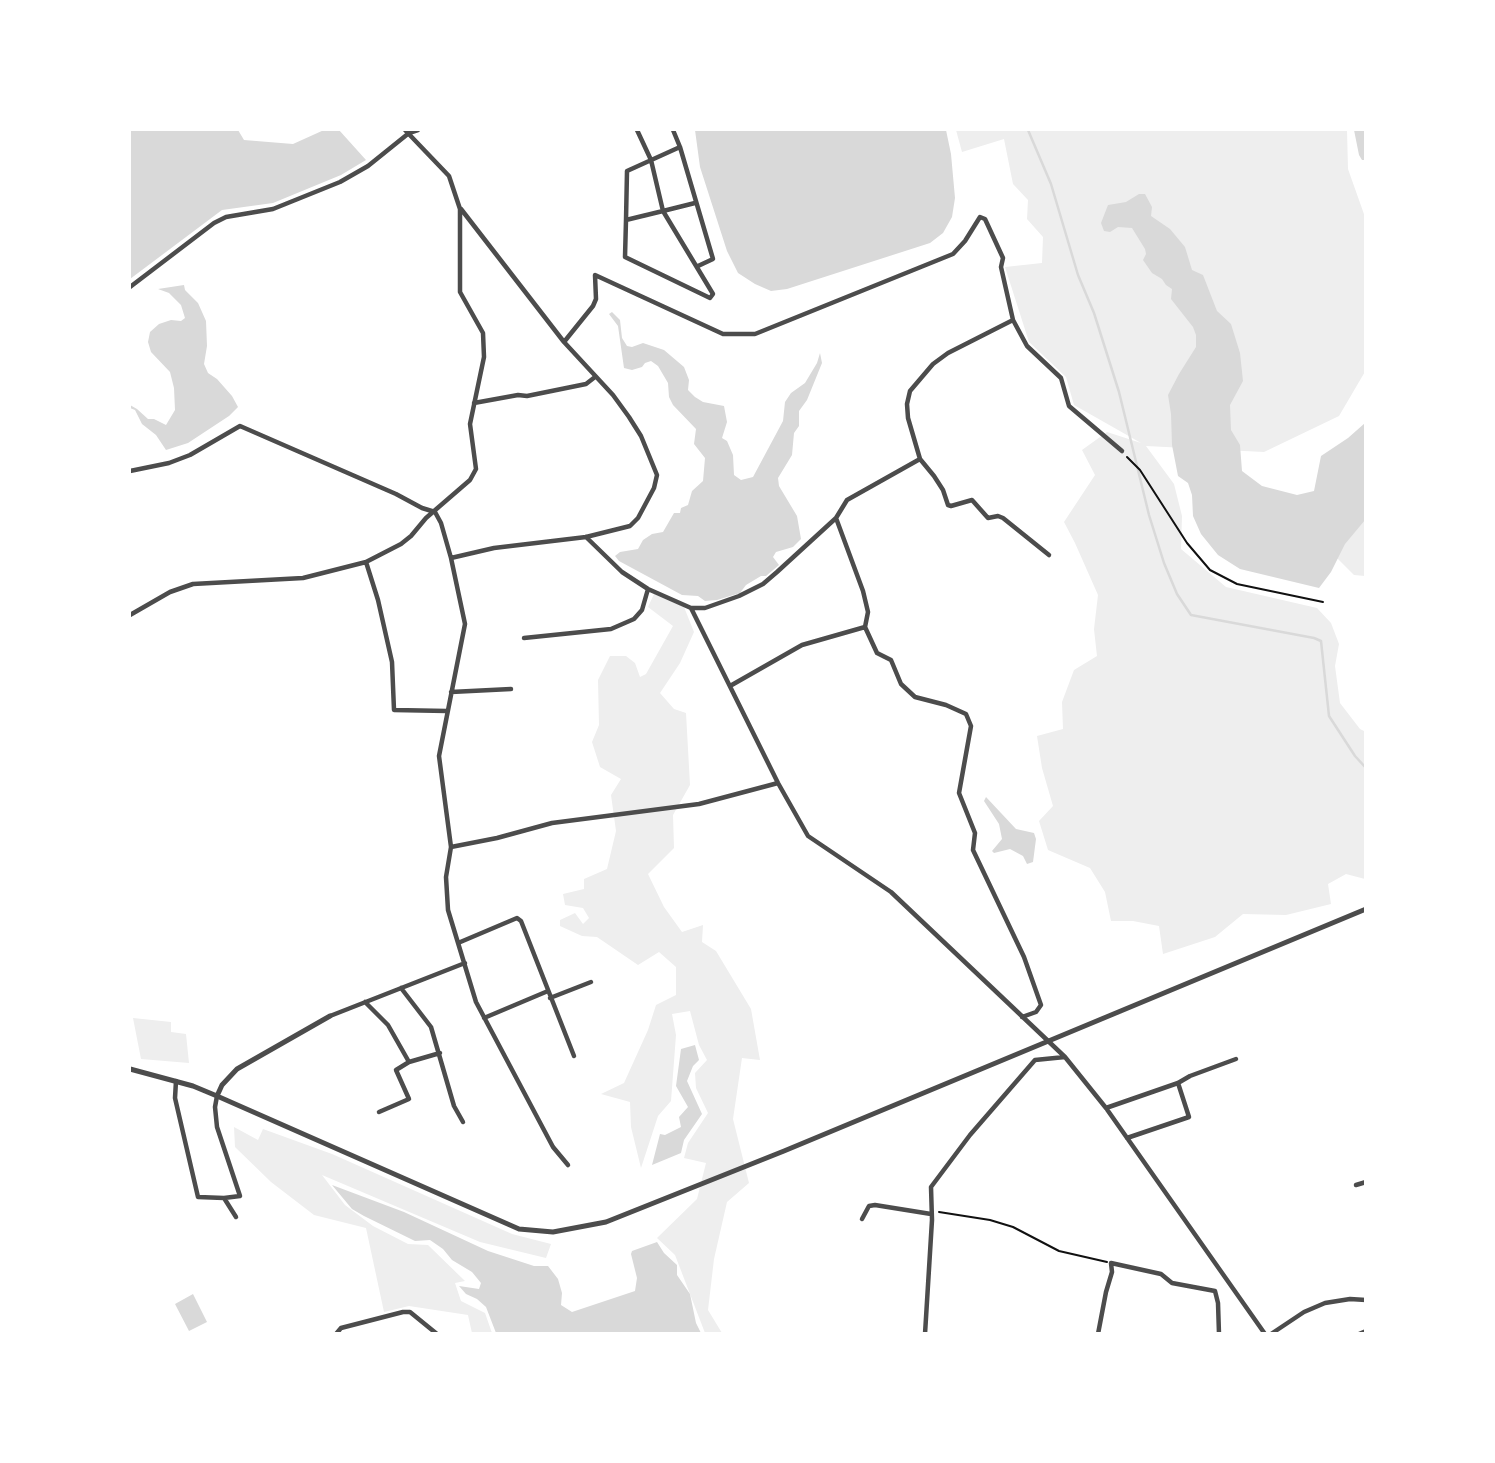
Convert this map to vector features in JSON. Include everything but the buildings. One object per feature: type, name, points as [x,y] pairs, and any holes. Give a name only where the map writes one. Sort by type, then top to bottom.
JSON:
[{"type":"street","points":[[130,287],[214,223],[226,217],[273,209],[340,182],[368,166],[407,131],[418,130]]},
{"type":"street","points":[[637,130],[651,160],[663,211],[698,266],[713,294],[710,298],[625,257],[627,171],[651,160],[680,147]]},
{"type":"street","points":[[673,130],[685,158],[695,203],[713,259],[698,266]]},
{"type":"street","points":[[130,615],[170,592],[193,584],[303,578],[366,562],[401,544],[470,480],[476,469],[470,424],[484,357],[483,333],[460,292],[460,209],[449,176],[407,131]]},
{"type":"street","points":[[626,220],[695,203]]},
{"type":"street","points":[[451,558],[494,548],[586,537],[630,526],[638,518],[657,475],[641,436],[629,417],[564,342],[460,209]]},
{"type":"street","points":[[564,342],[593,306],[596,299],[595,275],[723,334],[755,334],[953,254],[980,217],[985,219],[1003,258],[1001,267],[1013,320],[1027,346],[1061,378],[1069,406],[1122,451]]},
{"type":"street","points":[[1013,320],[948,353],[933,364],[910,391],[908,418],[920,459],[943,490],[948,505],[972,500],[988,518],[1003,518],[1049,555]]},
{"type":"street","points":[[474,403],[563,389],[586,383],[596,377]]},
{"type":"street","points":[[130,471],[169,463],[190,455],[240,426],[435,512],[451,558],[465,624],[439,755],[451,846],[446,877],[447,901],[476,1002],[553,1147],[568,1165]]},
{"type":"street","points":[[586,537],[622,572],[649,589],[691,608],[705,608],[721,604],[763,584],[836,518],[847,500],[920,459]]},
{"type":"street","points":[[836,518],[863,591],[868,612],[865,627],[877,653],[891,660],[901,684],[915,697],[946,705],[966,714],[971,726],[959,793],[975,833],[973,850],[1024,957],[1041,1005],[1036,1012],[1022,1017]]},
{"type":"street","points":[[366,562],[378,600],[391,662],[394,710],[447,711]]},
{"type":"street","points":[[524,638],[611,629],[634,619],[642,610],[649,589]]},
{"type":"street","points":[[691,608],[778,783],[808,836],[891,892],[1065,1057],[1106,1108],[1265,1334]]},
{"type":"street","points":[[730,686],[802,645],[865,627]]},
{"type":"street","points":[[451,692],[511,689]]},
{"type":"street","points":[[451,846],[497,838],[552,823],[699,804],[778,783]]},
{"type":"street","points":[[130,1069],[176,1081],[217,1096],[519,1229],[553,1232],[606,1222],[1366,909]]},
{"type":"street","points":[[458,943],[517,918],[521,921],[574,1056]]},
{"type":"street","points":[[176,1081],[175,1098],[198,1197],[240,1196],[218,1127],[215,1107],[222,1085],[237,1069],[330,1016],[465,963]]},
{"type":"street","points":[[550,998],[592,982]]},
{"type":"street","points":[[401,988],[431,1027],[454,1106],[463,1122]]},
{"type":"street","points":[[484,1018],[548,991]]},
{"type":"street","points":[[365,1002],[388,1025],[409,1062]]},
{"type":"street","points":[[379,1112],[410,1099],[396,1070],[409,1062],[440,1053]]},
{"type":"street","points":[[925,1334],[931,1187],[970,1135],[1035,1060],[1065,1057]]},
{"type":"street","points":[[1106,1108],[1236,1059]]},
{"type":"street","points":[[1127,1138],[1189,1117],[1178,1083]]},
{"type":"street","points":[[1356,1185],[1366,1182]]},
{"type":"street","points":[[224,1198],[236,1217]]},
{"type":"street","points":[[862,1219],[869,1206],[875,1205],[931,1214]]},
{"type":"street","points":[[1098,1334],[1112,1272],[1111,1263],[1161,1274],[1171,1283],[1216,1291],[1219,1303],[1219,1334]]},
{"type":"street","points":[[1271,1334],[1304,1312],[1325,1303],[1350,1298],[1366,1300]]},
{"type":"street","points":[[336,1334],[341,1328],[410,1312],[437,1334]]},
{"type":"street","points":[[1359,1334],[1366,1331]]},
{"type":"path","points":[[1122,451],[1140,470],[1187,542],[1210,570],[1237,584],[1323,602]]},
{"type":"path","points":[[931,1214],[940,1212],[990,1220],[1013,1227],[1059,1251],[1111,1263]]},
{"type":"shaded area","points":[[130,130],[238,130],[244,140],[293,144],[324,130],[339,130],[366,160],[341,175],[273,203],[222,210],[130,279]]},
{"type":"shaded area","points":[[695,130],[946,130],[955,198],[952,217],[943,233],[930,243],[787,289],[771,291],[738,273],[727,251],[700,167]]},
{"type":"shaded area","points":[[956,130],[1347,130],[1348,169],[1365,217],[1366,370],[1339,416],[1264,452],[1146,446],[1174,484],[1182,516],[1181,549],[1226,587],[1317,608],[1331,623],[1339,644],[1335,666],[1340,703],[1360,729],[1366,732],[1365,879],[1346,874],[1328,884],[1331,904],[1286,915],[1243,914],[1215,937],[1163,954],[1159,926],[1133,921],[1111,921],[1105,892],[1090,868],[1048,850],[1039,821],[1053,806],[1042,768],[1037,736],[1063,729],[1062,702],[1074,670],[1097,656],[1094,629],[1098,595],[1064,522],[1095,475],[1082,450],[1107,432],[1141,443],[1074,405],[1066,377],[1029,342],[1005,267],[1042,263],[1043,237],[1027,219],[1028,200],[1013,184],[1004,139],[962,152]]},
{"type":"shaded area","points":[[1354,130],[1365,130],[1365,160],[1359,155]]},
{"type":"shaded area","points":[[1139,194],[1145,194],[1152,207],[1151,216],[1170,229],[1185,247],[1192,270],[1203,275],[1217,311],[1231,324],[1240,353],[1243,381],[1230,405],[1231,430],[1240,445],[1242,471],[1262,486],[1297,495],[1314,491],[1321,456],[1365,423],[1365,520],[1345,544],[1331,572],[1319,588],[1240,569],[1218,555],[1201,534],[1193,516],[1192,495],[1188,483],[1178,476],[1172,445],[1168,395],[1196,347],[1196,335],[1171,299],[1172,289],[1152,273],[1143,260],[1145,249],[1132,228],[1118,227],[1110,232],[1104,231],[1101,223],[1108,205],[1126,202]]},
{"type":"shaded area","points":[[184,285],[185,290],[198,303],[206,321],[207,346],[204,364],[208,373],[232,396],[238,407],[188,443],[166,450],[156,435],[142,424],[130,405],[148,419],[166,425],[175,410],[170,372],[151,352],[148,342],[150,332],[159,324],[185,318],[181,305],[169,293],[158,289]]},
{"type":"shaded area","points":[[612,312],[620,320],[622,338],[627,346],[643,343],[664,350],[684,367],[689,380],[688,390],[695,397],[703,402],[724,406],[727,422],[722,438],[727,441],[733,455],[734,475],[741,480],[753,477],[783,421],[785,402],[791,393],[805,383],[820,353],[822,363],[807,400],[799,411],[799,426],[794,433],[792,455],[778,478],[779,486],[797,516],[801,539],[793,547],[776,552],[773,557],[779,565],[766,576],[746,585],[740,593],[705,601],[698,596],[682,595],[619,561],[615,556],[620,552],[638,549],[643,540],[652,534],[663,532],[674,513],[680,513],[681,508],[688,505],[692,491],[703,481],[705,458],[694,444],[696,429],[673,405],[669,397],[668,383],[658,366],[651,361],[632,370],[624,368],[618,326],[609,314]]},
{"type":"shaded area","points":[[1365,506],[1365,576],[1354,575],[1329,550]]},
{"type":"shaded area","points":[[654,594],[684,607],[694,632],[680,663],[660,693],[674,709],[686,713],[690,785],[673,815],[674,848],[648,874],[664,907],[682,932],[703,925],[702,942],[716,951],[751,1009],[760,1060],[742,1058],[733,1119],[749,1183],[727,1202],[714,1259],[708,1310],[722,1333],[705,1333],[675,1255],[657,1238],[697,1199],[706,1163],[684,1158],[688,1143],[708,1113],[696,1088],[695,1073],[707,1060],[699,1045],[690,1011],[672,1014],[676,1035],[671,1101],[658,1116],[641,1168],[631,1127],[630,1102],[601,1094],[624,1083],[656,1005],[676,995],[676,967],[659,952],[638,965],[597,937],[582,936],[560,926],[560,920],[575,913],[583,924],[589,918],[583,908],[565,905],[563,894],[584,889],[584,879],[607,869],[616,831],[611,795],[621,779],[600,767],[592,742],[599,725],[598,680],[610,656],[626,656],[635,663],[640,677],[646,674],[673,626],[648,607]]},
{"type":"shaded area","points":[[986,797],[1016,829],[1034,833],[1036,839],[1033,862],[1027,864],[1023,856],[1010,849],[994,853],[992,851],[1002,839],[999,824],[984,801]]},
{"type":"shaded area","points":[[133,1018],[171,1022],[171,1032],[186,1034],[189,1063],[141,1059]]},
{"type":"shaded area","points":[[695,1045],[699,1060],[693,1066],[687,1081],[702,1114],[684,1140],[681,1153],[652,1165],[660,1134],[665,1135],[681,1127],[679,1117],[688,1107],[676,1086],[681,1049]]},
{"type":"shaded area","points":[[234,1127],[258,1140],[263,1129],[332,1154],[512,1234],[551,1244],[546,1258],[480,1242],[322,1175],[345,1205],[373,1226],[408,1244],[428,1245],[465,1281],[455,1283],[461,1301],[485,1313],[492,1333],[472,1333],[468,1315],[409,1306],[384,1312],[366,1228],[314,1215],[271,1182],[235,1147]]},
{"type":"shaded area","points":[[332,1185],[404,1212],[488,1251],[534,1266],[548,1266],[558,1279],[562,1293],[561,1305],[572,1312],[635,1291],[637,1278],[632,1251],[657,1242],[677,1265],[677,1275],[690,1294],[701,1333],[496,1333],[486,1307],[459,1286],[479,1289],[481,1283],[472,1272],[452,1260],[430,1240],[415,1241],[352,1209]]},
{"type":"shaded area","points":[[193,1294],[207,1322],[189,1331],[175,1304]]},
{"type":"waterway","points":[[1028,130],[1051,184],[1078,275],[1094,313],[1119,392],[1149,515],[1177,594],[1191,615],[1321,641],[1329,716],[1366,768]]}]
